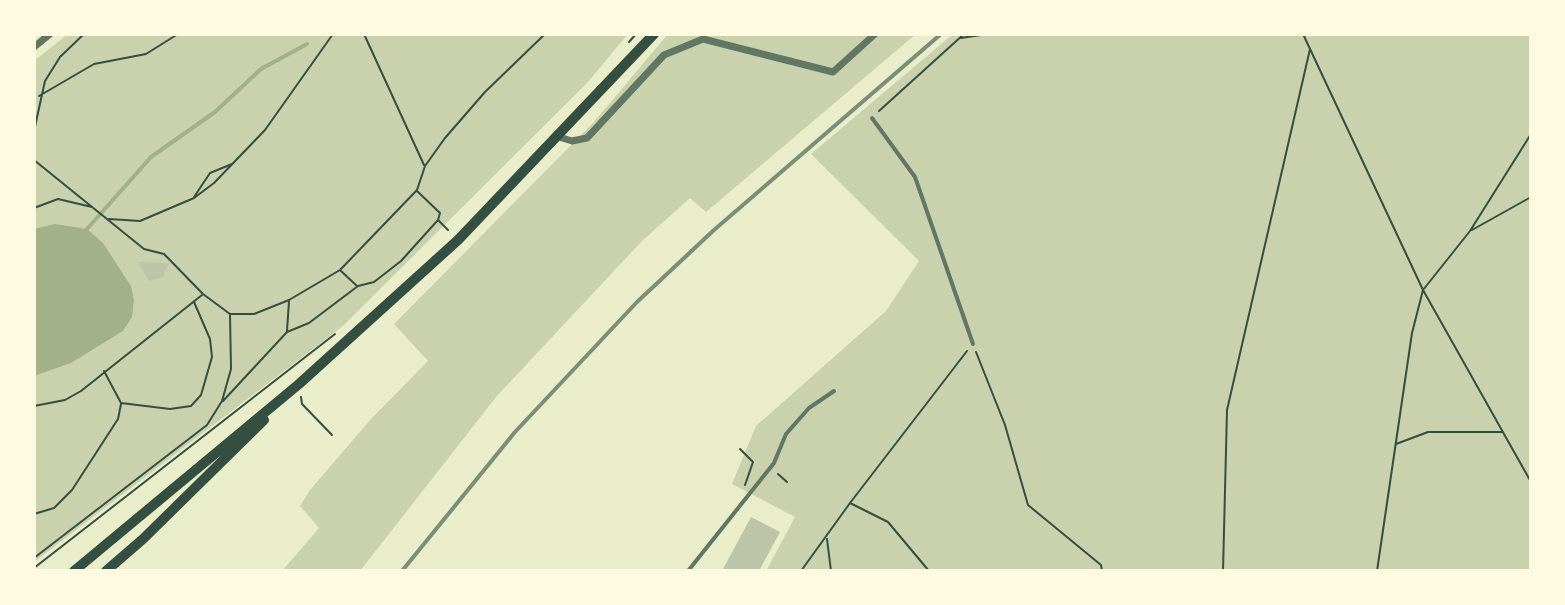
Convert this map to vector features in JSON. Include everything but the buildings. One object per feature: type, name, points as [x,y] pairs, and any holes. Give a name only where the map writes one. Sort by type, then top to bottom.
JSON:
[{"type":"main road","points":[[74,571],[299,384],[458,240],[654,34]]},
{"type":"main road","points":[[106,571],[204,482],[299,384]]},
{"type":"street","points":[[34,47],[50,34]]},
{"type":"street","points":[[559,137],[572,141],[587,138],[664,55],[703,39],[833,72],[875,34]]},
{"type":"lane","points":[[872,118],[915,177],[973,344]]},
{"type":"lane","points":[[688,571],[771,468],[786,434],[809,408],[834,391]]},
{"type":"path","points":[[34,131],[39,96],[60,57],[84,34]]},
{"type":"path","points":[[39,96],[94,64],[146,54],[178,34]]},
{"type":"path","points":[[108,219],[140,221],[194,198],[265,130],[333,34]]},
{"type":"path","points":[[364,34],[425,166]]},
{"type":"path","points":[[34,160],[144,249],[164,254],[203,294],[230,314],[254,314],[289,300],[340,270],[417,190],[425,166],[485,92],[545,34]]},
{"type":"path","points":[[627,44],[636,34]]},
{"type":"path","points":[[872,118],[964,34]]},
{"type":"path","points":[[959,38],[988,34]]},
{"type":"path","points":[[1303,34],[1423,290],[1531,482]]},
{"type":"path","points":[[1223,571],[1227,410],[1310,49]]},
{"type":"path","points":[[1377,571],[1412,333],[1423,290],[1470,231],[1531,134]]},
{"type":"path","points":[[194,198],[210,173],[234,163]]},
{"type":"path","points":[[34,558],[207,425],[222,401],[287,332],[309,323],[358,286],[374,282],[401,261],[438,220],[440,213],[417,190]]},
{"type":"path","points":[[1470,231],[1531,197]]},
{"type":"path","points":[[34,208],[58,199],[94,207]]},
{"type":"path","points":[[438,220],[449,231]]},
{"type":"path","points":[[340,270],[358,286]]},
{"type":"path","points":[[34,406],[65,400],[203,294]]},
{"type":"path","points":[[287,332],[289,300]]},
{"type":"path","points":[[121,403],[170,409],[191,406],[197,401],[212,357],[210,339],[194,302]]},
{"type":"path","points":[[222,401],[231,369],[230,314]]},
{"type":"path","points":[[34,568],[340,330]]},
{"type":"path","points":[[801,571],[973,344]]},
{"type":"path","points":[[973,344],[1005,425],[1028,505],[1101,565],[1102,571]]},
{"type":"path","points":[[34,522],[36,515],[54,508],[72,490],[118,419],[121,403],[104,371]]},
{"type":"path","points":[[299,384],[302,404],[332,435]]},
{"type":"path","points":[[1395,444],[1428,432],[1503,432]]},
{"type":"path","points":[[740,449],[753,462],[742,493],[744,502]]},
{"type":"path","points":[[771,468],[787,482]]},
{"type":"path","points":[[850,503],[888,522],[929,571]]},
{"type":"path","points":[[827,537],[831,571]]},
{"type":"shaded area","points":[[68,34],[628,34],[587,83],[343,326],[34,562],[34,61]]},
{"type":"shaded area","points":[[668,34],[916,34],[706,212],[690,198],[642,241],[496,397],[360,571],[282,571],[319,528],[300,506],[310,490],[371,419],[428,361],[394,324],[593,123]]},
{"type":"shaded area","points":[[953,34],[1531,34],[1531,571],[766,571],[795,517],[732,484],[756,426],[886,311],[919,261],[811,154]]},
{"type":"shaded area","points":[[55,224],[87,229],[103,243],[131,286],[134,300],[132,317],[123,331],[71,363],[34,376],[34,229]]},
{"type":"waterway","points":[[87,229],[151,157],[215,112],[261,69],[307,44]]},
{"type":"railway","points":[[402,571],[515,432],[637,302],[714,230],[941,34]]}]
